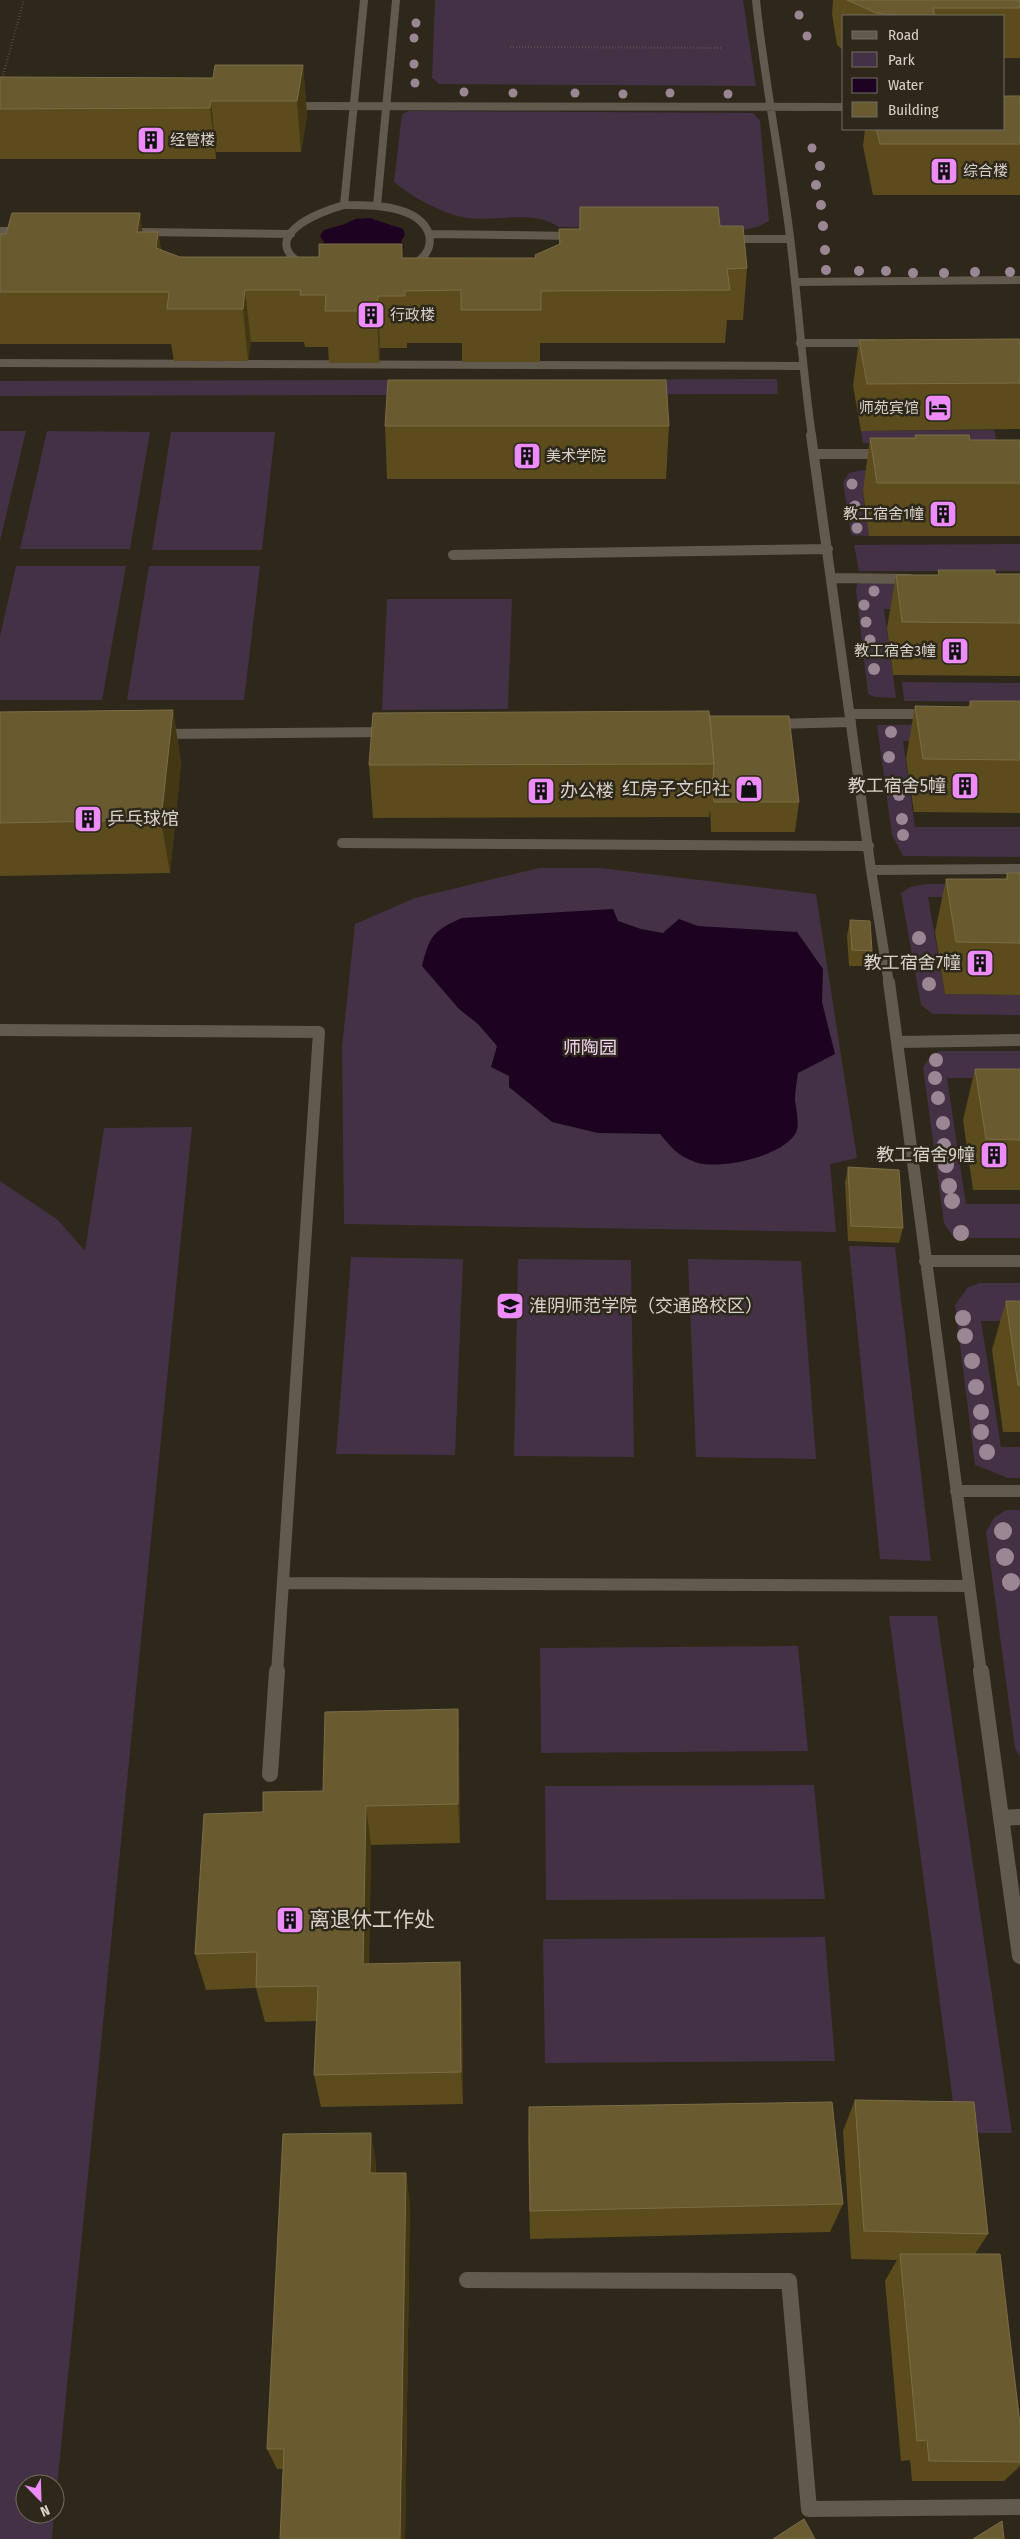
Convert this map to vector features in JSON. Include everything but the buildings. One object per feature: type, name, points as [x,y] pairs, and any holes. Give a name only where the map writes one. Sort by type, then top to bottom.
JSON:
[{"type":"lane","points":[[344,205],[364,0]]},
{"type":"lane","points":[[377,206],[396,0]]},
{"type":"lane","points":[[756,0],[761,49],[771,107],[795,282],[802,366],[833,578],[871,870],[899,1042],[925,1261],[1020,1956]]},
{"type":"lane","points":[[286,106],[842,107]]},
{"type":"lane","points":[[344,205],[377,206],[407,213],[422,223],[430,234],[430,246],[422,258],[406,269],[385,276],[361,279],[337,278],[317,273],[300,265],[290,254],[287,242],[291,234],[303,220],[320,212],[344,205]]},
{"type":"lane","points":[[0,231],[29,231]]},
{"type":"lane","points":[[136,232],[291,234]]},
{"type":"lane","points":[[430,234],[589,236]]},
{"type":"lane","points":[[719,238],[789,239]]},
{"type":"lane","points":[[795,282],[1020,280]]},
{"type":"lane","points":[[800,343],[886,343]]},
{"type":"lane","points":[[0,363],[802,366]]},
{"type":"lane","points":[[814,454],[893,454]]},
{"type":"lane","points":[[453,555],[828,549]]},
{"type":"lane","points":[[833,578],[922,579]]},
{"type":"lane","points":[[762,724],[940,714]]},
{"type":"lane","points":[[153,734],[397,732]]},
{"type":"lane","points":[[342,843],[869,846]]},
{"type":"lane","points":[[871,870],[1020,870]]},
{"type":"lane","points":[[0,1030],[319,1032],[270,1774]]},
{"type":"lane","points":[[899,1042],[1020,1040]]},
{"type":"lane","points":[[925,1261],[1020,1261]]},
{"type":"lane","points":[[956,1491],[1020,1491]]},
{"type":"lane","points":[[283,1583],[970,1586]]},
{"type":"lane","points":[[1001,1818],[1020,1817]]},
{"type":"lane","points":[[467,2280],[789,2281],[809,2509],[1020,2507]]},
{"type":"path","points":[[0,86],[24,0]]},
{"type":"path","points":[[510,47],[761,49]]},
{"type":"green space","points":[[435,0],[743,0],[756,86],[439,84],[432,78]]},
{"type":"green space","points":[[409,111],[753,113],[760,121],[769,221],[757,227],[743,230],[559,227],[549,222],[527,217],[479,219],[448,213],[410,194],[394,182],[402,114]]},
{"type":"green space","points":[[777,379],[778,394],[0,396],[0,381]]},
{"type":"green space","points":[[994,430],[997,442],[863,443],[861,431]]},
{"type":"green space","points":[[0,431],[26,431],[0,541]]},
{"type":"green space","points":[[47,431],[150,432],[130,549],[20,549]]},
{"type":"green space","points":[[171,432],[275,432],[262,550],[152,550]]},
{"type":"green space","points":[[863,470],[903,470],[863,491],[869,536],[851,535],[843,482],[849,473]]},
{"type":"green space","points":[[1020,544],[1020,571],[859,571],[854,545]]},
{"type":"green space","points":[[16,566],[126,566],[102,700],[0,700],[0,636]]},
{"type":"green space","points":[[149,566],[260,566],[244,700],[127,700]]},
{"type":"green space","points":[[858,582],[1020,584],[1020,610],[884,609],[896,698],[875,697],[868,694],[856,590]]},
{"type":"green space","points":[[387,599],[512,599],[508,709],[382,710]]},
{"type":"green space","points":[[902,682],[1020,683],[1020,702],[904,701]]},
{"type":"green space","points":[[1020,724],[1020,742],[903,741],[915,827],[1020,827],[1020,857],[903,856],[892,835],[877,725]]},
{"type":"green space","name":"师陶园","points":[[539,868],[600,868],[816,894],[857,1158],[830,1164],[836,1232],[344,1224],[342,1047],[355,924],[415,898]]},
{"type":"green space","points":[[926,884],[1020,884],[1020,897],[928,897],[945,994],[1020,995],[1020,1015],[933,1014],[921,1005],[901,893],[910,887]]},
{"type":"green space","points":[[940,1051],[1020,1051],[1020,1078],[947,1078],[966,1204],[1020,1204],[1020,1238],[954,1238],[944,1223],[923,1067],[930,1057]]},
{"type":"green space","points":[[192,1127],[58,2474],[15,2474],[15,2524],[53,2524],[52,2539],[0,2539],[0,1181],[58,1220],[85,1251],[104,1128]]},
{"type":"green space","points":[[849,1246],[895,1247],[931,1561],[880,1559]]},
{"type":"green space","points":[[351,1257],[463,1259],[455,1455],[336,1454]]},
{"type":"green space","points":[[518,1259],[631,1260],[634,1457],[514,1456]]},
{"type":"green space","points":[[688,1259],[801,1261],[816,1459],[696,1457]]},
{"type":"green space","points":[[980,1283],[1020,1283],[1020,1321],[981,1321],[1001,1447],[1020,1447],[1020,1478],[1008,1478],[975,1465],[955,1305],[968,1287]]},
{"type":"green space","points":[[1006,1510],[1020,1510],[1020,1757],[1015,1748],[986,1532],[994,1518]]},
{"type":"green space","points":[[889,1616],[937,1616],[1012,2133],[957,2133]]},
{"type":"green space","points":[[798,1646],[808,1751],[541,1753],[540,1648]]},
{"type":"green space","points":[[814,1785],[825,1899],[546,1900],[545,1786]]},
{"type":"green space","points":[[825,1937],[835,2061],[545,2063],[543,1939]]},
{"type":"water","points":[[370,218],[403,229],[405,235],[401,241],[404,247],[400,254],[320,253],[320,245],[324,242],[320,236],[324,230],[355,219]]},
{"type":"water","points":[[613,909],[618,921],[641,929],[663,933],[679,919],[698,926],[797,932],[823,969],[822,1002],[835,1054],[798,1073],[795,1100],[798,1127],[791,1139],[767,1154],[751,1159],[735,1163],[705,1164],[689,1160],[679,1154],[660,1134],[598,1133],[552,1122],[509,1087],[509,1076],[491,1067],[497,1046],[478,1024],[459,1009],[422,966],[434,935],[462,918]]},
{"type":"place","name":"经管楼","points":[[151,140]]},
{"type":"place","name":"综合楼","points":[[944,171]]},
{"type":"place","name":"行政楼","points":[[371,315]]},
{"type":"place","name":"师苑宾馆","points":[[938,408]]},
{"type":"place","name":"美术学院","points":[[527,456]]},
{"type":"place","name":"教工宿舍1幢","points":[[943,514]]},
{"type":"place","name":"教工宿舍3幢","points":[[955,651]]},
{"type":"place","name":"教工宿舍5幢","points":[[965,786]]},
{"type":"place","name":"红房子文印社","points":[[749,789]]},
{"type":"place","name":"办公楼","points":[[541,791]]},
{"type":"place","name":"乒乓球馆","points":[[88,819]]},
{"type":"place","name":"教工宿舍7幢","points":[[980,963]]},
{"type":"place","name":"教工宿舍9幢","points":[[994,1155]]},
{"type":"place","name":"淮阴师范学院（交通路校区）","points":[[510,1306]]},
{"type":"place","name":"离退休工作处","points":[[290,1920]]}]
